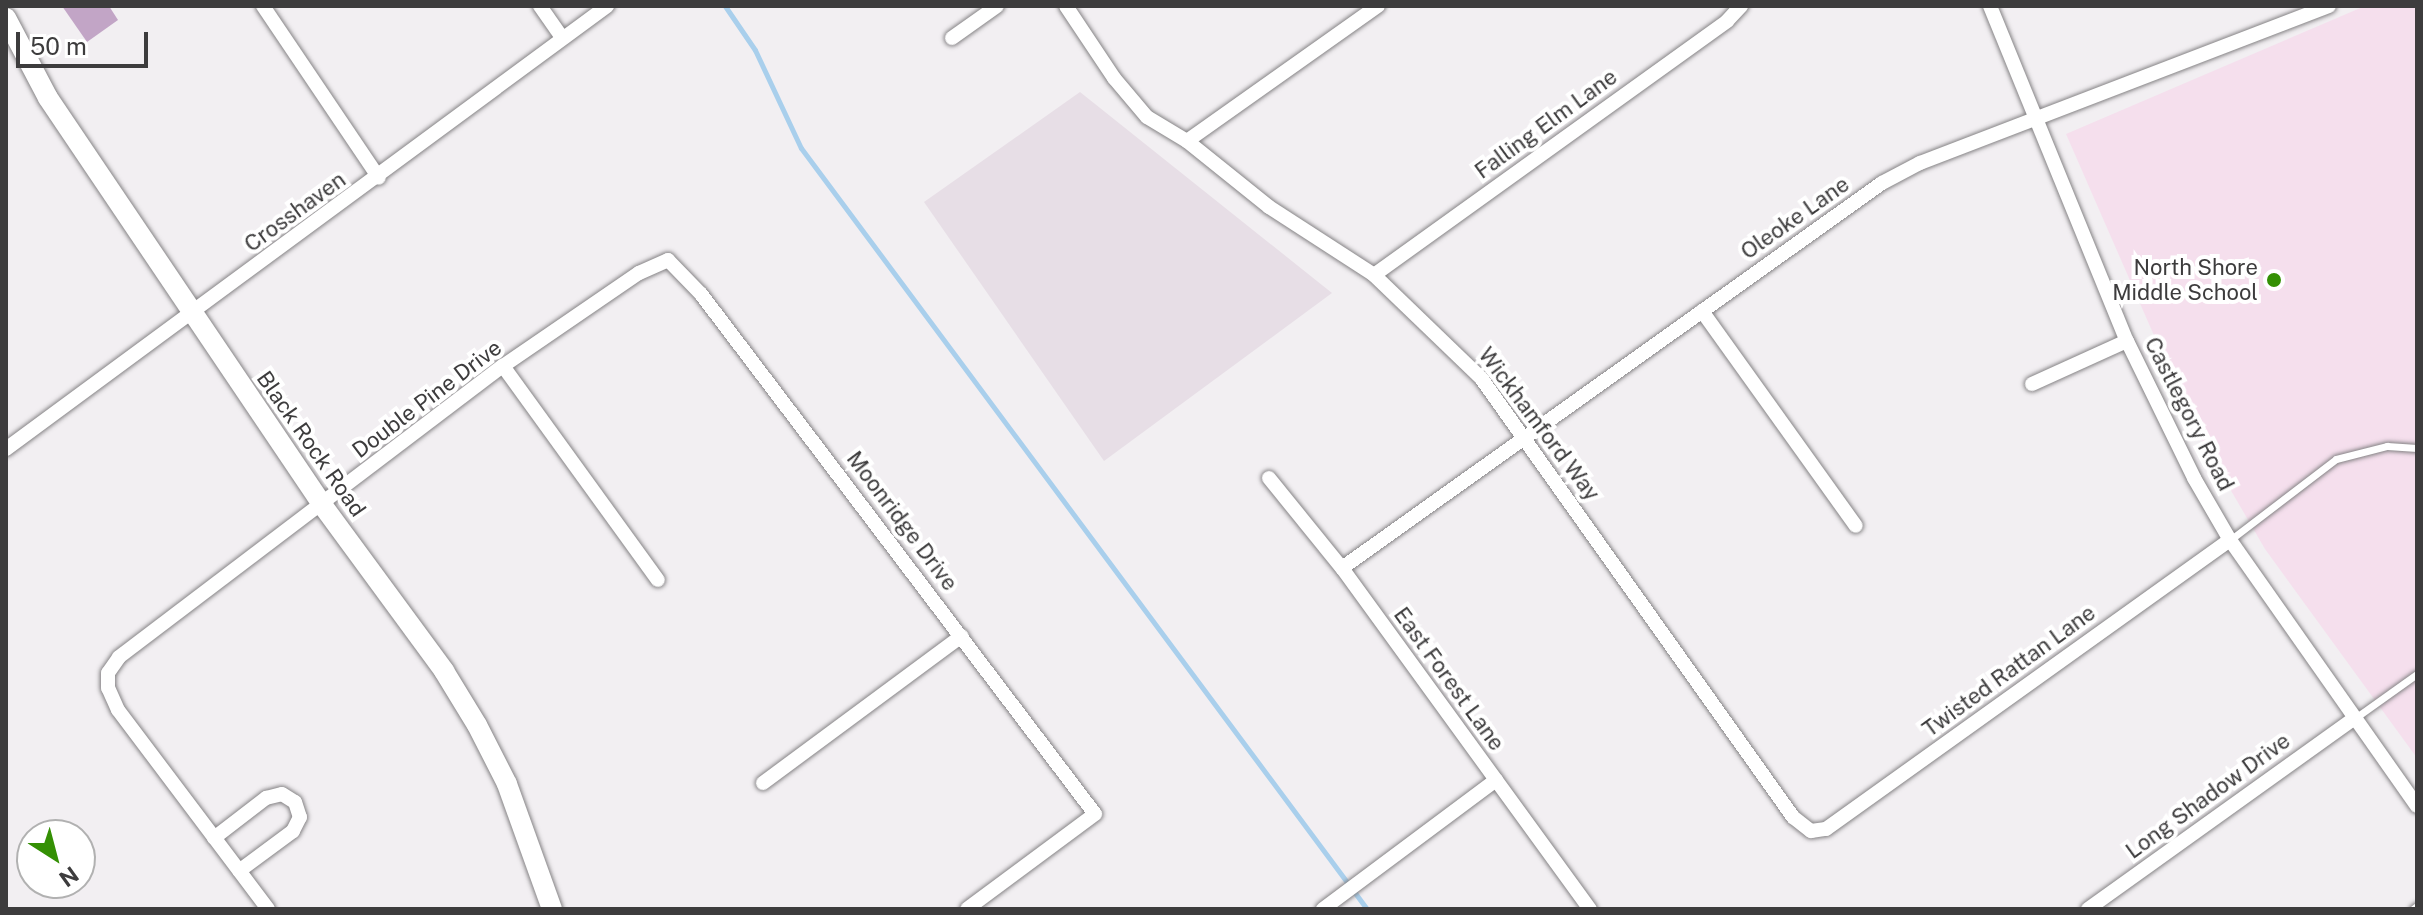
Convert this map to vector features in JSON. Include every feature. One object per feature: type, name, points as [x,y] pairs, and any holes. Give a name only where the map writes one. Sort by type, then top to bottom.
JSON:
[{"type":"street","points":[[263,6],[379,178]]},
{"type":"street","points":[[540,6],[562,38]]},
{"type":"street","name":"Crosshaven","points":[[6,449],[379,178],[607,6]]},
{"type":"street","points":[[952,38],[997,6]]},
{"type":"street","name":"Wickhamford Way","points":[[1066,6],[1114,78],[1147,117],[1187,141],[1269,207],[1374,275],[1424,318],[1481,378],[1526,437],[1793,817],[1811,831]]},
{"type":"street","points":[[1187,141],[1378,6]]},
{"type":"street","name":"Castlegory Road","points":[[1990,6],[2127,341],[2180,449],[2230,540],[2417,806]]},
{"type":"street","name":"Oleoke Lane","points":[[1342,568],[1882,183],[1920,163],[2039,120],[2329,6]]},
{"type":"street","name":"Falling Elm Lane","points":[[1374,275],[1727,21],[1741,7]]},
{"type":"street","name":"Black Rock Road","points":[[6,18],[48,98],[323,506],[444,671],[477,725],[531,843],[552,909]]},
{"type":"street","name":"Double Pine Drive","points":[[214,838],[118,710],[108,688],[108,673],[119,657],[323,506],[503,366],[639,273],[668,260]]},
{"type":"street","name":"Moonridge Drive","points":[[668,260],[701,294],[1095,814],[967,909]]},
{"type":"street","points":[[1702,311],[1856,526]]},
{"type":"street","points":[[2032,384],[2127,341]]},
{"type":"street","points":[[503,366],[658,580]]},
{"type":"street","name":"East Forest Lane","points":[[1269,478],[1342,568],[1590,909]]},
{"type":"street","name":"Twisted Rattan Lane","points":[[1811,831],[1826,829],[2230,540]]},
{"type":"street","points":[[763,783],[962,636]]},
{"type":"street","name":"Long Shadow Drive","points":[[2088,909],[2353,719]]},
{"type":"street","points":[[1323,909],[1496,780]]},
{"type":"street","points":[[239,871],[293,831],[300,817],[295,802],[282,794],[266,798],[214,838],[239,871],[268,909]]},
{"type":"lane","points":[[2230,540],[2336,459],[2387,446],[2417,448]]},
{"type":"lane","points":[[2353,719],[2417,674]]},
{"type":"shaded area","name":"North Shore Middle School","points":[[2365,6],[2417,6],[2417,758],[2265,549],[2194,427],[2066,134]]},
{"type":"shaded area","points":[[1080,92],[1332,293],[1104,461],[924,202]]},
{"type":"building","points":[[62,6],[109,6],[118,20],[87,42]]},
{"type":"waterway","points":[[725,6],[755,50],[801,148],[1367,909]]},
{"type":"place","name":"North Shore Middle School","points":[[2274,280]]}]
